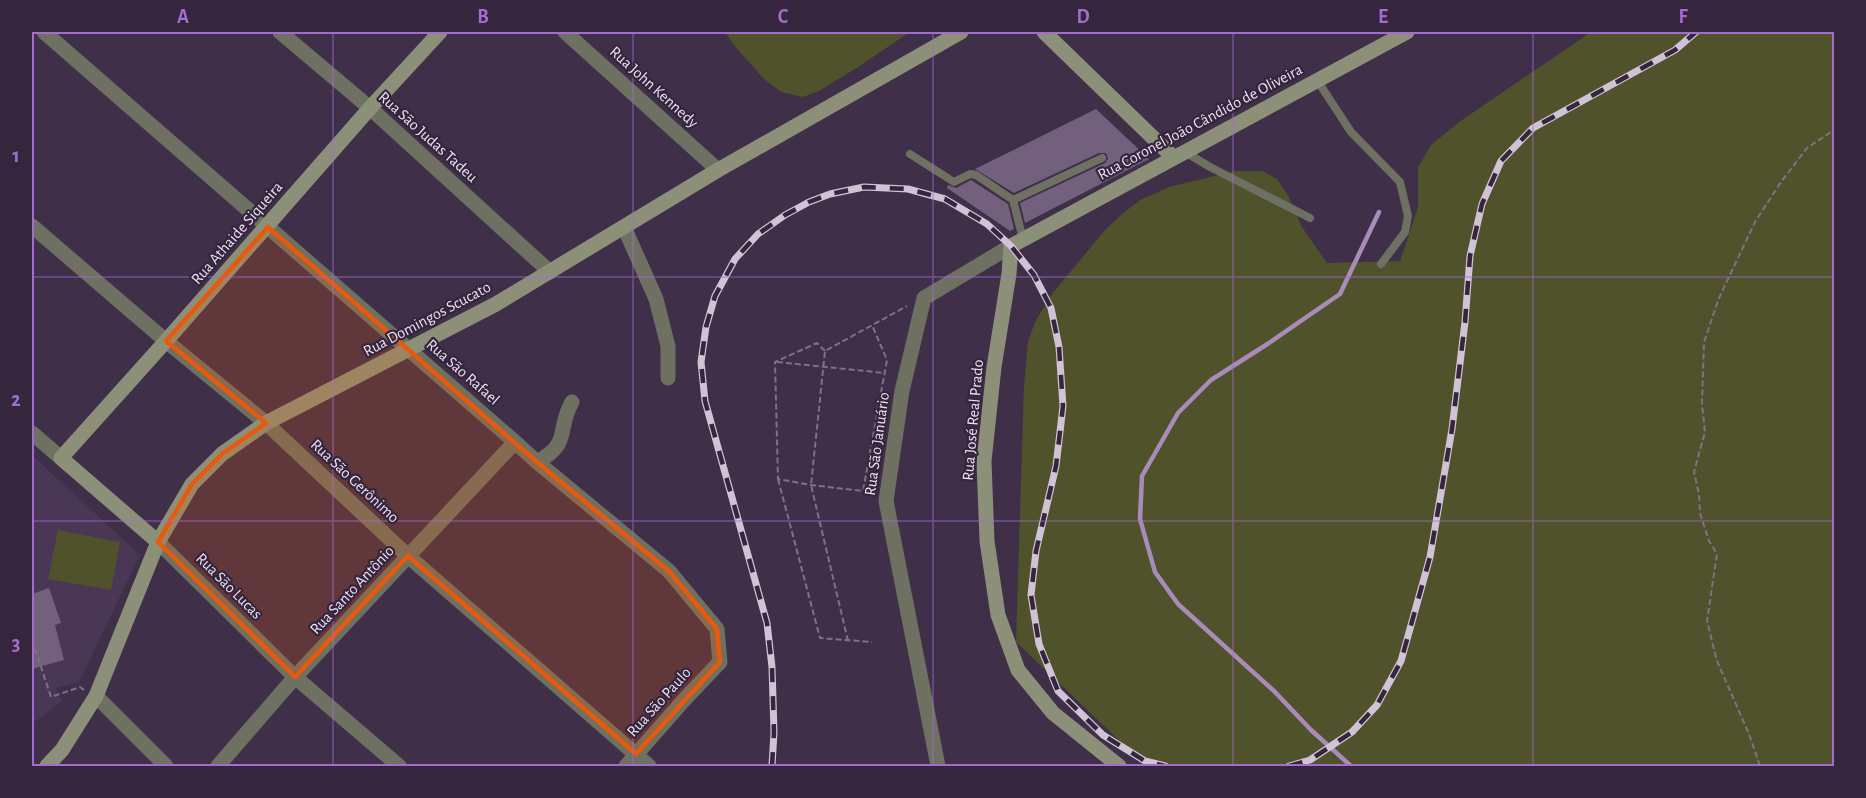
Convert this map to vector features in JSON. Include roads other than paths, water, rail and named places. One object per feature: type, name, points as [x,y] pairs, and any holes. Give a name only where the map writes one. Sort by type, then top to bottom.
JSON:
[{"type":"street","name":"Rua São Rafael","points":[[44,32],[537,462],[669,571],[717,629],[720,662]]},
{"type":"street","name":"Rua São Judas Tadeu","points":[[280,32],[370,108],[550,272]]},
{"type":"street","name":"Rua Athaide Siqueira","points":[[61,458],[440,32]]},
{"type":"street","name":"Rua John Kennedy","points":[[565,32],[718,170]]},
{"type":"street","name":"Rua Domingos Scucato","points":[[47,766],[62,750],[96,696],[158,542],[192,484],[222,454],[266,423],[496,304],[718,170],[961,32]]},
{"type":"street","points":[[1044,32],[1179,154]]},
{"type":"street","name":"Rua Coronel João Cândido de Oliveira","points":[[1017,242],[1407,32]]},
{"type":"street","name":"Rua São Gerônimo","points":[[32,226],[266,423],[631,760],[650,766]]},
{"type":"street","points":[[624,226],[656,299],[668,346],[668,378]]},
{"type":"street","name":"Rua São Januário","points":[[938,766],[886,501],[902,392],[924,298],[1017,242]]},
{"type":"street","name":"Rua José Real Prado","points":[[1017,242],[1009,274],[994,367],[984,462],[987,542],[998,615],[1018,670],[1053,713],[1119,766]]},
{"type":"street","points":[[537,462],[550,455],[560,442],[572,402]]},
{"type":"street","name":"Rua São Lucas","points":[[32,433],[158,542],[295,677],[399,766]]},
{"type":"street","name":"Rua Santo Antônio","points":[[218,766],[295,677],[515,442]]},
{"type":"street","name":"Rua São Paulo","points":[[631,760],[720,662]]},
{"type":"street","points":[[96,696],[166,766]]},
{"type":"lane","points":[[1317,80],[1351,132],[1400,182],[1408,216],[1405,232],[1381,264]]},
{"type":"lane","points":[[910,154],[954,182],[970,174],[976,175],[1013,200]]},
{"type":"lane","points":[[1179,154],[1210,167],[1310,218]]},
{"type":"lane","points":[[1013,200],[1102,158]]},
{"type":"lane","points":[[1013,200],[1017,242]]},
{"type":"waterway","points":[[1351,766],[1311,730],[1274,691],[1178,604],[1155,572],[1140,519],[1142,476],[1178,413],[1211,380],[1340,294],[1379,212]]},
{"type":"railway","points":[[1289,766],[1310,760],[1352,732],[1377,705],[1401,661],[1430,557],[1452,429],[1465,322],[1470,256],[1482,204],[1501,161],[1533,128],[1675,50],[1696,32]]},
{"type":"railway","points":[[772,766],[774,732],[772,667],[767,623],[705,401],[701,362],[706,327],[715,296],[735,259],[758,234],[809,202],[830,194],[864,187],[908,189],[945,199],[987,224],[1011,246],[1034,275],[1051,308],[1059,347],[1063,406],[1056,466],[1036,551],[1031,595],[1039,644],[1058,691],[1103,735],[1145,761],[1165,766]]}]
